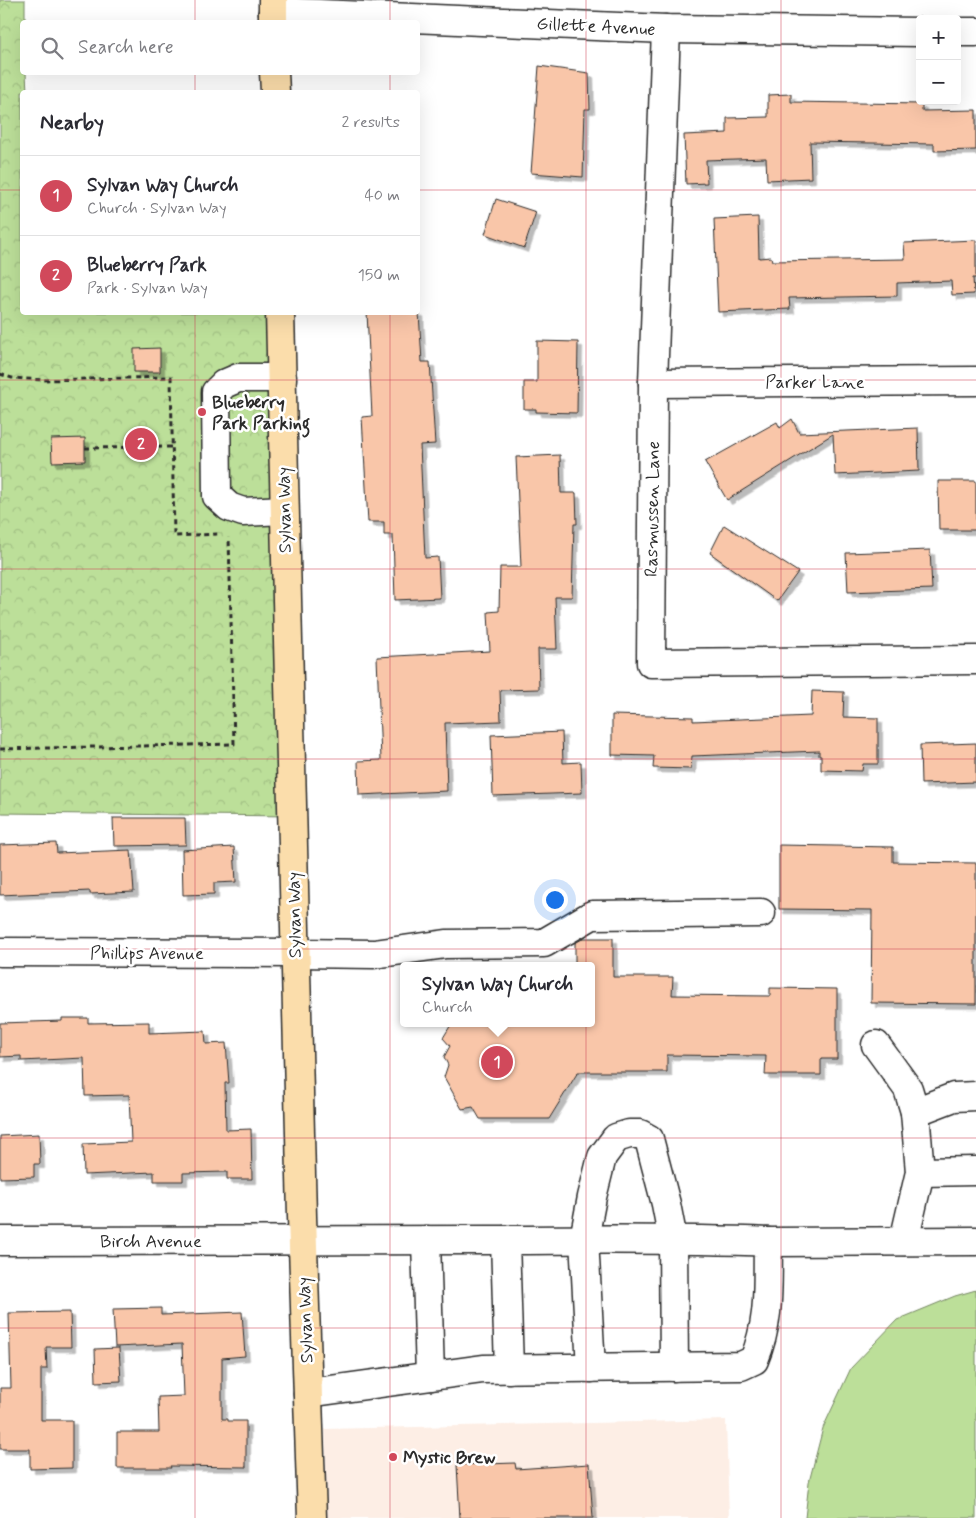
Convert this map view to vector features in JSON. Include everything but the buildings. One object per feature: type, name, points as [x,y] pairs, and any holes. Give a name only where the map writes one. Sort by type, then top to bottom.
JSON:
[{"type":"main road","points":[[274,75],[275,90]]},
{"type":"main road","name":"Sylvan Way","points":[[280,315],[295,953],[312,1518]]},
{"type":"street","name":"Gillette Avenue","points":[[273,11],[666,30],[916,32]]},
{"type":"street","name":"Rasmussen Lane","points":[[666,30],[653,383],[651,663],[976,660]]},
{"type":"street","points":[[961,32],[976,32]]},
{"type":"street","points":[[282,378],[238,378],[224,384],[216,392],[217,496],[229,507],[243,512],[284,510]]},
{"type":"street","name":"Parker Lane","points":[[653,383],[976,381]]},
{"type":"street","name":"Phillips Avenue","points":[[0,952],[374,954],[446,944],[544,943],[592,914],[761,914]]},
{"type":"street","points":[[876,1045],[908,1089],[915,1112],[920,1172],[904,1242]]},
{"type":"street","points":[[915,1112],[954,1097],[976,1096]]},
{"type":"street","points":[[591,1368],[584,1240],[602,1157],[616,1138],[629,1134],[640,1134],[649,1139],[666,1204],[673,1240],[674,1367]]},
{"type":"street","points":[[920,1172],[976,1171]]},
{"type":"street","points":[[426,1240],[430,1376]]},
{"type":"street","points":[[505,1240],[510,1369]]},
{"type":"street","name":"Birch Avenue","points":[[0,1241],[976,1241]]},
{"type":"street","points":[[308,1393],[483,1369],[741,1366],[754,1360],[760,1345],[767,1314],[768,1242]]},
{"type":"path","points":[[0,374],[24,379],[44,380],[171,377],[174,536],[220,534]]},
{"type":"path","points":[[85,448],[172,447]]},
{"type":"path","points":[[0,749],[234,744],[229,534]]},
{"type":"shaded area","points":[[726,1420],[729,1518],[327,1518],[325,1429]]},
{"type":"green space","points":[[0,0],[25,0],[25,20],[20,20],[20,75],[26,75],[27,90],[20,90],[20,315],[280,315],[292,816],[0,813]]},
{"type":"green space","points":[[976,1290],[976,1518],[805,1518],[809,1482],[823,1428],[851,1368],[897,1320],[955,1296]]},
{"type":"place","name":"Blueberry Park Parking","points":[[202,412]]},
{"type":"place","name":"Blueberry Park","points":[[141,444]]},
{"type":"place","name":"Sylvan Way Church","points":[[497,1062]]},
{"type":"place","name":"Mystic Brew","points":[[393,1457]]}]
